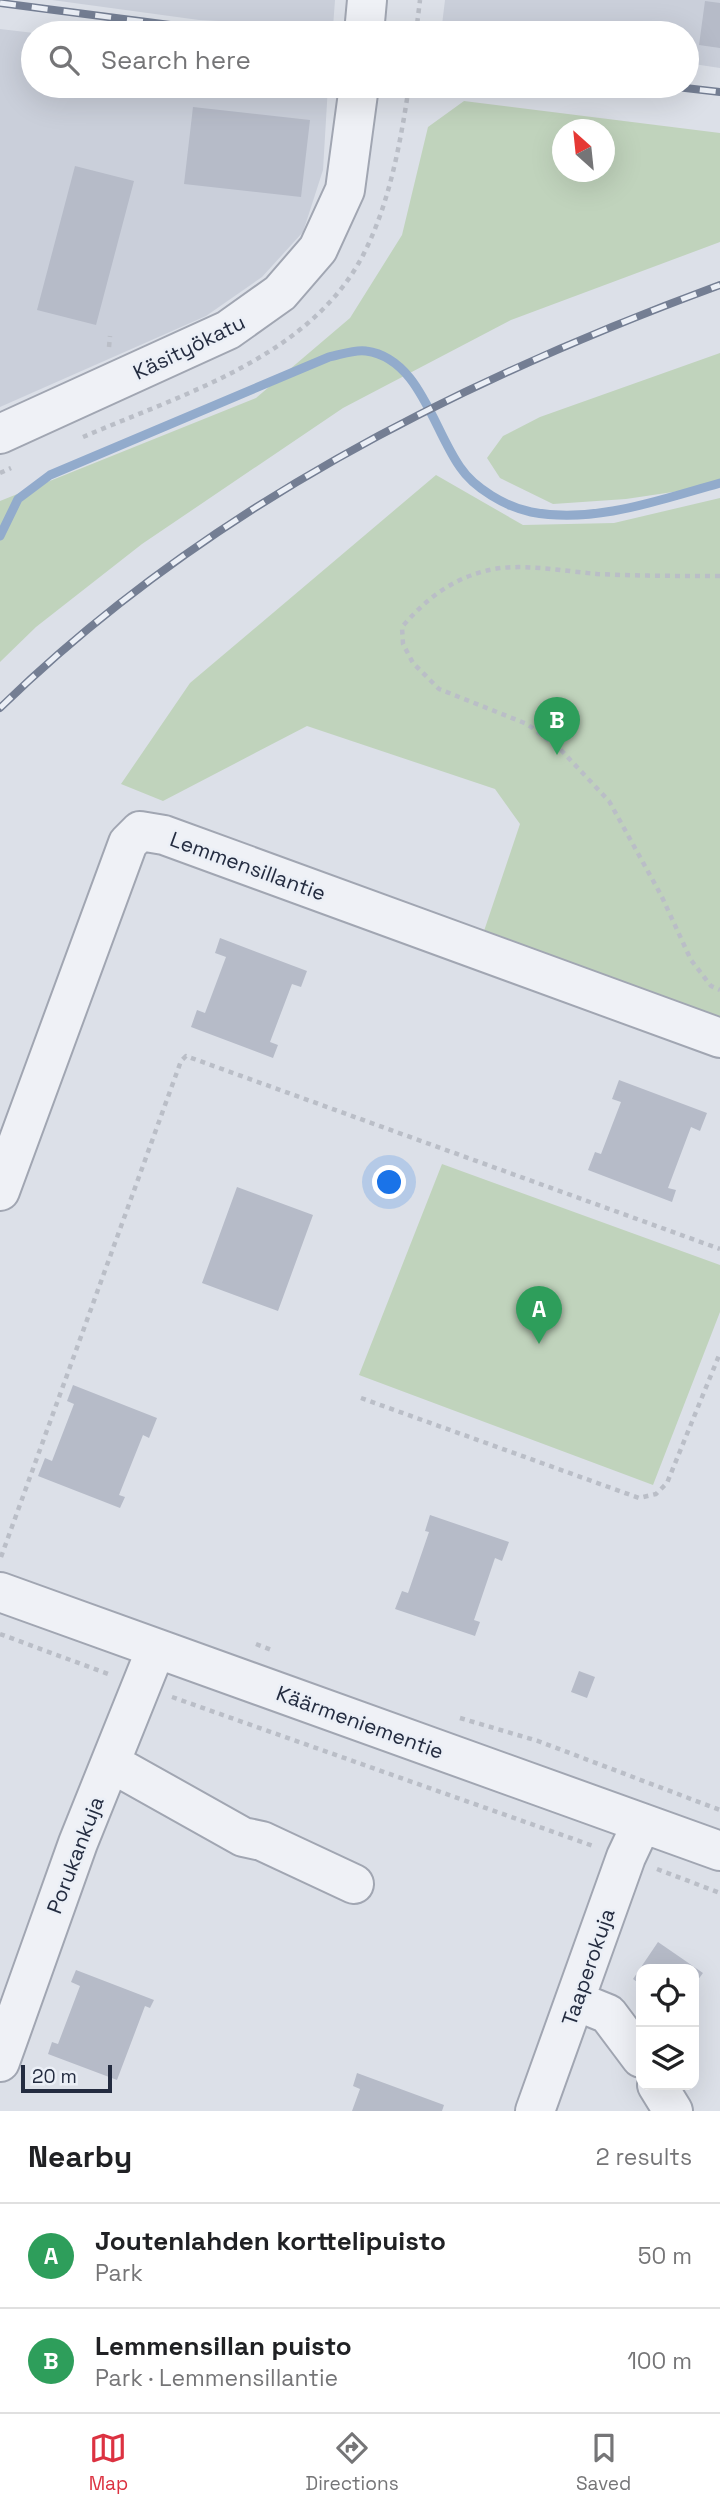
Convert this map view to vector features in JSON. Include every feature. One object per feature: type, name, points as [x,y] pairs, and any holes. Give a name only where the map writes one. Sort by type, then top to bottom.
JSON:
[{"type":"street","points":[[365,21],[367,0]]},
{"type":"street","name":"Käsityökatu","points":[[0,434],[228,330],[279,293],[318,249],[345,190],[357,98]]},
{"type":"street","name":"Lemmensillantie","points":[[0,1192],[128,843],[140,831],[164,835],[720,1038]]},
{"type":"street","name":"Käärmeniementie","points":[[1,1574],[156,1649],[720,1852]]},
{"type":"street","name":"Porukankuja","points":[[0,2062],[78,1843],[156,1649]]},
{"type":"street","points":[[111,1763],[243,1836],[354,1884]]},
{"type":"street","name":"Taaperokuja","points":[[535,2111],[626,1857],[642,1823]]},
{"type":"street","points":[[576,2001],[608,2014],[636,2051]]},
{"type":"street","points":[[660,2090],[673,2111]]},
{"type":"path","points":[[417,21],[420,0]]},
{"type":"path","points":[[720,576],[634,576],[513,568],[486,570],[452,583],[425,601],[402,627],[403,644],[413,663],[439,689],[527,724],[561,749],[609,801],[662,895],[691,960],[711,986],[720,990]]},
{"type":"path","points":[[1,1574],[181,1061],[186,1056],[194,1056],[720,1249]]},
{"type":"path","points":[[361,1398],[639,1498],[656,1494],[667,1483],[720,1353]]},
{"type":"path","points":[[0,1634],[119,1678]]},
{"type":"path","points":[[164,1694],[604,1850]]},
{"type":"path","points":[[650,1866],[720,1893]]},
{"type":"shaded area","points":[[52,0],[335,0],[333,21],[199,20]]},
{"type":"shaded area","points":[[445,0],[720,0],[720,68],[699,65],[699,21],[442,21]]},
{"type":"shaded area","points":[[0,29],[21,31],[21,98],[327,98],[323,170],[303,232],[262,277],[206,316],[0,407]]},
{"type":"green space","points":[[464,101],[608,119],[552,119],[552,182],[615,182],[615,120],[720,133],[720,242],[511,320],[343,408],[142,544],[36,627],[0,662],[0,501],[256,398],[350,318],[402,235],[428,127]]},
{"type":"green space","points":[[720,353],[720,485],[626,499],[553,504],[500,478],[487,458],[503,436],[540,417]]},
{"type":"green space","points":[[436,475],[523,525],[614,523],[720,498],[720,1017],[484,931],[520,824],[495,789],[307,726],[163,801],[121,784],[190,683]]},
{"type":"green space","points":[[442,1164],[720,1265],[720,1312],[653,1485],[359,1375]]},
{"type":"building","points":[[705,1],[720,3],[720,48],[699,45]]},
{"type":"building","points":[[193,107],[310,120],[301,197],[184,184]]},
{"type":"building","points":[[75,166],[134,181],[96,325],[37,310]]},
{"type":"building","points":[[220,938],[307,971],[301,987],[292,984],[270,1042],[278,1045],[273,1058],[191,1027],[197,1010],[205,1013],[226,957],[215,953]]},
{"type":"building","points":[[619,1080],[707,1113],[700,1131],[691,1127],[668,1188],[676,1190],[672,1202],[588,1170],[595,1152],[601,1154],[621,1102],[612,1099]]},
{"type":"building","points":[[237,1187],[313,1215],[278,1311],[202,1283]]},
{"type":"building","points":[[73,1385],[157,1418],[149,1438],[143,1435],[119,1495],[125,1497],[120,1508],[38,1476],[45,1458],[52,1461],[74,1404],[67,1401]]},
{"type":"building","points":[[430,1515],[509,1542],[502,1561],[495,1558],[474,1620],[480,1622],[475,1636],[395,1609],[402,1591],[408,1593],[429,1532],[425,1531]]},
{"type":"building","points":[[579,1671],[595,1677],[587,1698],[571,1692]]},
{"type":"building","points":[[658,1942],[690,1964],[643,1964]]},
{"type":"building","points":[[76,1970],[154,2000],[150,2008],[145,2006],[117,2080],[48,2054],[52,2042],[58,2044],[80,1986],[71,1982]]},
{"type":"building","points":[[357,2073],[444,2105],[442,2111],[352,2111],[360,2089],[353,2086]]},
{"type":"waterway","points":[[0,536],[18,499],[50,475],[329,357],[357,351],[384,356],[399,367],[423,397],[450,451],[466,475],[491,495],[511,506],[555,515],[603,513],[720,483]]},
{"type":"railway","points":[[0,3],[139,21]]},
{"type":"railway","points":[[699,90],[720,92]]},
{"type":"railway","points":[[0,708],[78,637],[161,572],[247,513],[337,459],[430,409],[525,364],[720,285]]},
{"type":"place","name":"Lemmensillan puisto","points":[[557,755]]},
{"type":"place","name":"Joutenlahden korttelipuisto","points":[[539,1344]]}]
